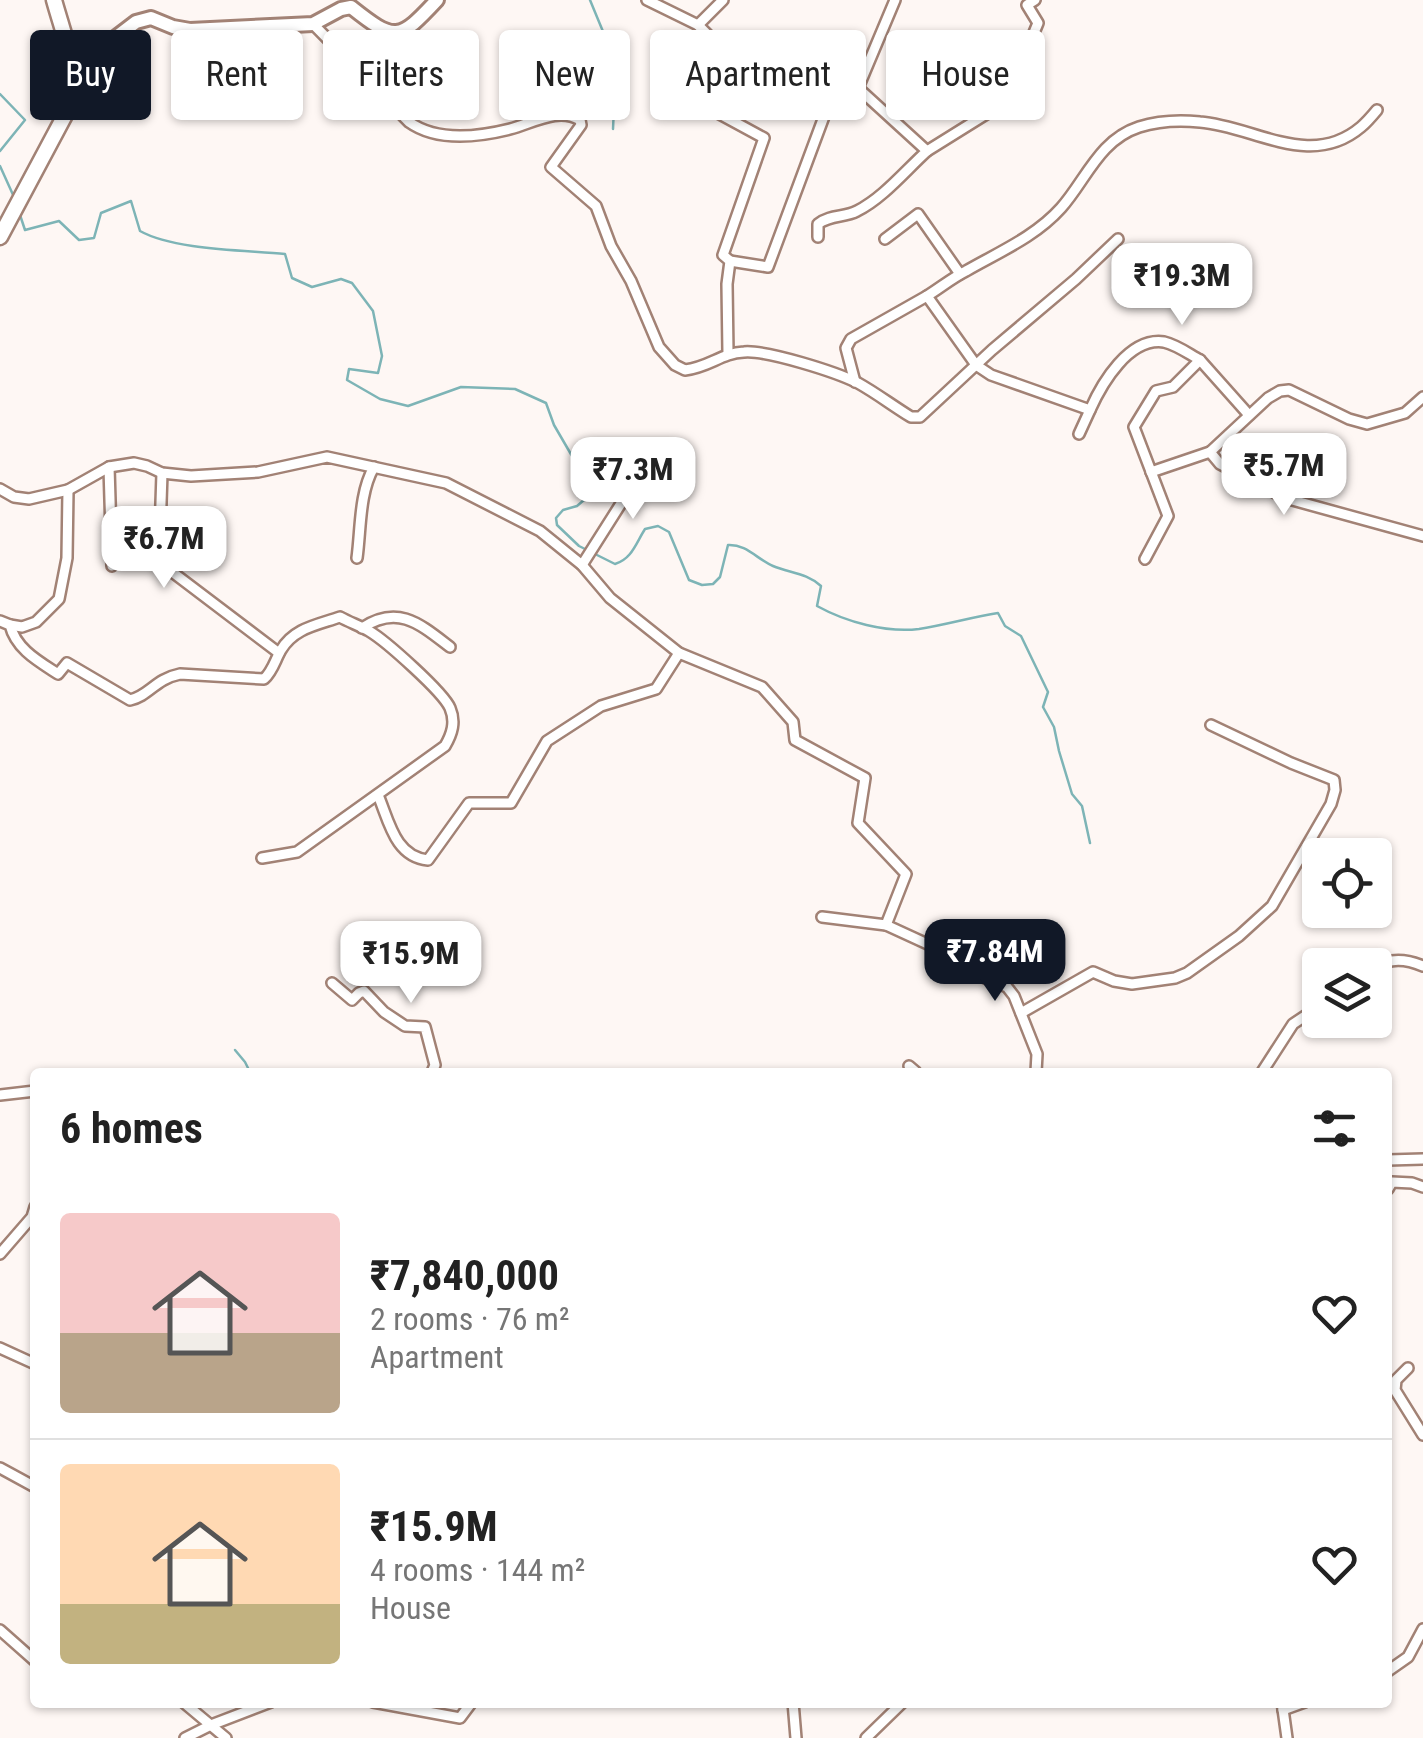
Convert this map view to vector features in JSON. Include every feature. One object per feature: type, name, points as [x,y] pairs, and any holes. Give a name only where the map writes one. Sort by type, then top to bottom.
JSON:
[{"type":"main road","points":[[54,0],[62,30]]},
{"type":"main road","points":[[126,30],[151,18],[190,30],[312,24],[351,7],[377,28],[393,32],[411,28],[437,0]]},
{"type":"main road","points":[[0,237],[62,120]]},
{"type":"street","points":[[648,0],[703,30]]},
{"type":"street","points":[[698,25],[723,0]]},
{"type":"street","points":[[866,69],[896,0]]},
{"type":"street","points":[[818,237],[818,224],[828,217],[853,214],[873,201],[927,151],[1007,98],[1038,23],[1027,5],[1035,0]]},
{"type":"street","points":[[312,24],[421,130],[465,136],[566,114],[580,120],[581,125],[551,168],[596,206],[659,346],[684,370],[711,365],[728,354],[748,351],[776,356],[856,382],[911,417],[920,418],[1118,240]]},
{"type":"street","points":[[866,95],[927,151]]},
{"type":"street","points":[[856,382],[846,348],[851,339],[1029,236],[1060,209],[1108,147],[1136,128],[1164,122],[1202,122],[1292,146],[1325,144],[1348,136],[1377,110]]},
{"type":"street","points":[[731,120],[764,138],[723,255],[730,262],[768,268],[822,120]]},
{"type":"street","points":[[886,238],[918,214],[960,274]]},
{"type":"street","points":[[728,354],[730,262]]},
{"type":"street","points":[[928,296],[976,366],[1090,410]]},
{"type":"street","points":[[1079,434],[1100,388],[1134,350],[1149,342],[1177,346],[1200,360],[1250,415]]},
{"type":"street","points":[[1146,559],[1168,516],[1134,427],[1156,392],[1173,387],[1200,360]]},
{"type":"street","points":[[1151,472],[1210,452],[1268,398],[1280,392],[1289,390],[1366,424],[1405,413],[1423,396]]},
{"type":"street","points":[[1210,452],[1220,464],[1285,498],[1423,536]]},
{"type":"street","points":[[0,489],[14,497],[30,499],[68,490],[109,467],[134,463],[162,473],[191,476],[258,472],[327,458],[446,482],[540,531],[585,561],[610,598],[679,653],[762,688],[793,722],[795,740],[865,778],[858,823],[906,874],[886,925]]},
{"type":"street","points":[[109,467],[112,566]]},
{"type":"street","points":[[358,558],[364,494],[374,467]]},
{"type":"street","points":[[162,473],[159,562],[279,653]]},
{"type":"street","points":[[585,561],[634,483]]},
{"type":"street","points":[[5,623],[22,628],[36,622],[59,598],[68,558],[68,490]]},
{"type":"street","points":[[362,628],[374,619],[397,616],[418,622],[450,646]]},
{"type":"street","points":[[5,623],[35,660],[58,674],[66,664],[130,700],[136,700],[168,676],[180,674],[264,679],[287,641],[300,630],[340,617],[370,632],[424,678],[450,706],[454,722],[445,746],[296,852],[262,858]]},
{"type":"street","points":[[378,795],[400,847],[428,860],[469,803],[511,803],[547,741],[601,706],[656,689],[679,653]]},
{"type":"street","points":[[1021,1013],[1092,972],[1132,984],[1187,973],[1239,936],[1272,906],[1331,804],[1334,780],[1211,725]]},
{"type":"street","points":[[822,917],[886,925],[948,953],[966,970],[1007,987],[1037,1054],[1036,1068]]},
{"type":"street","points":[[1392,961],[1408,960],[1423,966]]},
{"type":"street","points":[[332,982],[352,1000],[364,991],[405,1026],[426,1027],[435,1068]]},
{"type":"street","points":[[1264,1068],[1292,1024],[1302,1018]]},
{"type":"street","points":[[0,1096],[30,1092]]},
{"type":"street","points":[[1392,1160],[1423,1159]]},
{"type":"street","points":[[1392,1182],[1423,1187]]},
{"type":"street","points":[[0,1254],[30,1218]]},
{"type":"street","points":[[0,1348],[30,1362]]},
{"type":"street","points":[[1408,1368],[1396,1380],[1395,1390],[1423,1435]]},
{"type":"street","points":[[0,1468],[30,1484]]},
{"type":"street","points":[[1392,1668],[1408,1658],[1423,1629]]},
{"type":"street","points":[[0,1630],[30,1657]]},
{"type":"street","points":[[191,1708],[226,1738]]},
{"type":"street","points":[[185,1738],[255,1708]]},
{"type":"street","points":[[406,1708],[460,1718],[468,1708]]},
{"type":"street","points":[[794,1708],[796,1738]]},
{"type":"street","points":[[866,1738],[897,1708]]},
{"type":"street","points":[[1282,1708],[1287,1738]]},
{"type":"waterway","points":[[590,0],[616,63],[613,129]]},
{"type":"waterway","points":[[0,94],[25,120],[0,151]]},
{"type":"waterway","points":[[0,166],[14,197]]},
{"type":"waterway","points":[[20,215],[25,230],[59,221],[79,240],[94,238],[101,213],[131,201],[140,231],[154,237],[190,246],[285,254],[292,278],[312,287],[341,279],[352,283],[373,311],[382,356],[378,373],[349,369],[347,380],[380,399],[408,406],[461,387],[515,389],[546,403],[572,456],[589,467],[598,488],[577,506],[563,510],[556,518],[557,525],[579,546],[615,564],[630,554],[645,529],[658,526],[669,532],[689,580],[702,585],[713,584],[720,577],[728,545],[734,545],[773,566],[816,582],[821,586],[817,606],[866,625],[919,629],[998,613],[1005,626],[1021,636],[1048,692],[1043,707],[1054,727],[1072,794],[1082,806],[1090,843]]},
{"type":"waterway","points":[[235,1050],[248,1068]]}]
